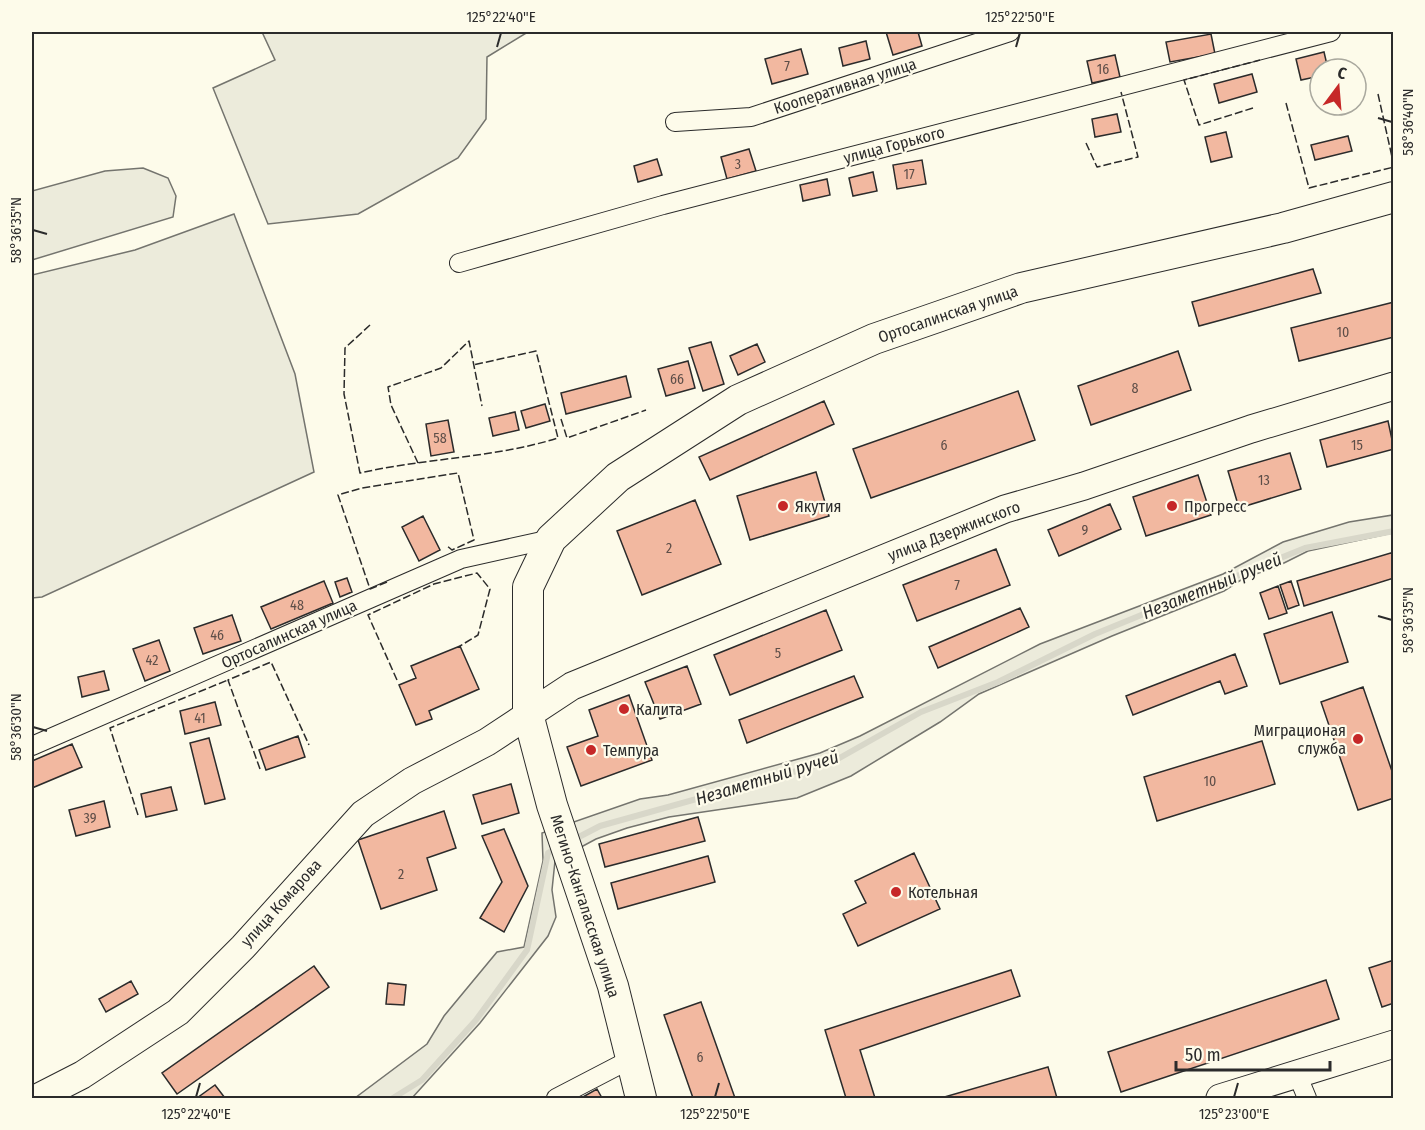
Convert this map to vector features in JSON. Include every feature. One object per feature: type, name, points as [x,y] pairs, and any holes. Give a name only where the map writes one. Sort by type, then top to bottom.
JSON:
[{"type":"main road","name":"Ортосалинская улица","points":[[528,714],[528,587],[551,539],[618,477],[738,400],[874,339],[1021,288],[1283,228],[1394,197]]},
{"type":"main road","name":"Мегино-Кангаласская улица","points":[[528,714],[552,805],[613,986],[641,1098]]},
{"type":"street","name":"Кооперативная улица","points":[[675,122],[751,117],[1010,32]]},
{"type":"street","name":"улица Горького","points":[[459,263],[663,205],[1331,32]]},
{"type":"street","name":"улица Дзержинского","points":[[528,714],[572,686],[1005,510],[1084,486],[1251,429],[1394,386]]},
{"type":"street","name":"Ортосалинская улица","points":[[32,746],[461,559],[551,539]]},
{"type":"street","name":"улица Комарова","points":[[37,1098],[82,1075],[178,1012],[243,947],[363,814],[412,781],[487,742],[528,714]]},
{"type":"street","points":[[1220,1098],[1302,1086],[1394,1044]]},
{"type":"street","points":[[556,1098],[631,1059]]},
{"type":"shaded area","points":[[262,32],[528,32],[487,57],[486,119],[458,158],[358,214],[268,224],[213,88],[275,60]]},
{"type":"shaded area","points":[[143,168],[168,178],[176,196],[173,217],[32,260],[32,191],[105,171]]},
{"type":"shaded area","points":[[234,214],[295,374],[314,472],[42,597],[32,598],[32,275],[135,250]]},
{"type":"shaded area","points":[[1393,515],[1393,533],[1308,551],[1276,567],[1244,578],[1224,591],[1112,636],[979,694],[940,722],[851,776],[797,798],[669,817],[627,828],[596,839],[555,861],[552,890],[556,917],[548,936],[480,1023],[412,1098],[355,1098],[427,1044],[444,1016],[497,952],[524,947],[543,861],[542,833],[640,799],[668,795],[820,753],[860,736],[1040,644],[1223,574],[1283,542],[1349,522]]},
{"type":"building","points":[[886,32],[918,32],[922,46],[893,55]]},
{"type":"building","points":[[1211,34],[1215,54],[1170,62],[1166,42]]},
{"type":"building","points":[[866,41],[870,59],[843,66],[839,48]]},
{"type":"building","points":[[801,49],[808,74],[772,84],[765,59]]},
{"type":"building","points":[[1324,52],[1325,57],[1308,57],[1308,79],[1301,80],[1296,59]]},
{"type":"building","points":[[1115,55],[1120,77],[1092,83],[1087,61]]},
{"type":"building","points":[[1252,74],[1257,92],[1219,103],[1214,84]]},
{"type":"building","points":[[1117,114],[1121,132],[1095,137],[1092,119]]},
{"type":"building","points":[[1226,132],[1232,157],[1211,162],[1205,137]]},
{"type":"building","points":[[1348,136],[1352,151],[1315,160],[1311,145]]},
{"type":"building","points":[[749,149],[756,171],[727,179],[721,157]]},
{"type":"building","points":[[657,159],[662,175],[638,182],[634,166]]},
{"type":"building","points":[[922,160],[926,184],[897,189],[893,165]]},
{"type":"building","points":[[873,172],[877,191],[853,196],[849,178]]},
{"type":"building","points":[[827,179],[830,195],[803,201],[800,185]]},
{"type":"building","points":[[1313,269],[1321,293],[1199,326],[1192,302]]},
{"type":"building","points":[[1394,302],[1394,337],[1299,361],[1291,328]]},
{"type":"building","points":[[711,342],[724,384],[703,391],[689,348]]},
{"type":"building","points":[[757,344],[765,362],[738,375],[730,356]]},
{"type":"building","points":[[1178,351],[1191,390],[1091,425],[1078,386]]},
{"type":"building","points":[[688,361],[695,388],[666,396],[658,369]]},
{"type":"building","points":[[626,376],[631,397],[566,414],[561,393]]},
{"type":"building","points":[[1018,391],[1035,440],[871,498],[853,449]]},
{"type":"building","points":[[824,401],[834,424],[710,480],[699,457]]},
{"type":"building","points":[[545,404],[550,421],[526,428],[521,411]]},
{"type":"building","points":[[515,412],[519,430],[493,436],[489,418]]},
{"type":"building","points":[[448,420],[454,452],[431,456],[426,424]]},
{"type":"building","points":[[1388,421],[1394,449],[1327,467],[1320,440]]},
{"type":"building","points":[[1290,453],[1301,489],[1239,508],[1228,471]]},
{"type":"building","name":"Якутия","points":[[816,472],[829,516],[750,540],[737,496]]},
{"type":"building","name":"Прогресс","points":[[1198,475],[1211,515],[1146,536],[1133,497]]},
{"type":"building","points":[[695,500],[721,564],[642,595],[617,531]]},
{"type":"building","points":[[1110,504],[1121,529],[1059,556],[1048,530]]},
{"type":"building","points":[[423,516],[440,550],[419,561],[402,527]]},
{"type":"building","points":[[996,549],[1010,585],[917,621],[903,585]]},
{"type":"building","points":[[1394,552],[1394,578],[1304,606],[1297,581]]},
{"type":"building","points":[[347,578],[352,592],[340,597],[335,582]]},
{"type":"building","points":[[324,581],[333,603],[271,629],[261,607]]},
{"type":"building","points":[[1291,581],[1299,605],[1288,609],[1280,585]]},
{"type":"building","points":[[1278,586],[1287,613],[1269,619],[1260,593]]},
{"type":"building","points":[[1020,608],[1029,627],[938,668],[929,647]]},
{"type":"building","points":[[826,610],[842,650],[730,695],[714,655]]},
{"type":"building","points":[[1332,612],[1348,662],[1280,684],[1264,634]]},
{"type":"building","points":[[232,615],[241,641],[203,654],[194,628]]},
{"type":"building","points":[[159,640],[170,671],[145,681],[133,649]]},
{"type":"building","points":[[460,646],[479,689],[429,711],[432,719],[416,725],[399,685],[416,678],[411,666]]},
{"type":"building","points":[[1235,654],[1247,686],[1225,694],[1220,681],[1133,715],[1126,696]]},
{"type":"building","points":[[687,666],[701,704],[660,719],[645,682]]},
{"type":"building","points":[[104,671],[109,690],[82,697],[78,677]]},
{"type":"building","points":[[854,676],[863,697],[747,743],[739,720]]},
{"type":"building","name":"Миграционая служба","points":[[1363,687],[1394,777],[1394,798],[1358,810],[1321,702]]},
{"type":"building","points":[[629,695],[652,760],[581,786],[567,747],[598,736],[589,710]]},
{"type":"building","points":[[215,702],[221,725],[185,734],[180,711]]},
{"type":"building","points":[[298,736],[305,757],[266,770],[259,750]]},
{"type":"building","points":[[209,738],[225,799],[205,804],[190,743]]},
{"type":"building","points":[[1262,741],[1275,784],[1157,821],[1144,777]]},
{"type":"building","points":[[72,744],[82,767],[32,788],[32,761]]},
{"type":"building","points":[[511,784],[519,813],[482,824],[473,795]]},
{"type":"building","points":[[171,787],[177,810],[146,817],[141,794]]},
{"type":"building","points":[[104,801],[110,827],[76,836],[69,810]]},
{"type":"building","points":[[444,811],[456,848],[427,858],[437,890],[381,909],[358,840]]},
{"type":"building","points":[[698,817],[705,841],[605,867],[599,844]]},
{"type":"building","points":[[504,829],[528,886],[504,932],[480,918],[502,882],[482,836]]},
{"type":"building","name":"Котельная","points":[[914,853],[940,909],[858,946],[843,914],[866,903],[855,881]]},
{"type":"building","points":[[708,856],[715,882],[618,909],[611,883]]},
{"type":"building","points":[[1394,960],[1394,1003],[1382,1007],[1369,968]]},
{"type":"building","points":[[314,966],[329,987],[177,1094],[162,1073]]},
{"type":"building","points":[[1011,970],[1020,996],[860,1050],[875,1098],[846,1098],[825,1030]]},
{"type":"building","points":[[1326,980],[1339,1019],[1121,1092],[1108,1052]]},
{"type":"building","points":[[131,981],[138,994],[106,1012],[99,999]]},
{"type":"building","points":[[388,983],[406,985],[404,1005],[386,1004]]},
{"type":"building","points":[[701,1002],[735,1098],[693,1098],[664,1015]]},
{"type":"building","points":[[1048,1067],[1057,1098],[941,1098]]},
{"type":"building","points":[[215,1085],[225,1098],[197,1098]]},
{"type":"building","points":[[597,1089],[602,1098],[581,1098]]},
{"type":"waterway","name":"Незаметный ручей","points":[[573,840],[600,826],[836,760],[921,712],[998,682],[1095,634],[1305,548],[1394,531]]},
{"type":"waterway","name":"Незаметный ручей","points":[[393,1098],[422,1080],[476,1020],[527,950],[548,853],[558,848]]},
{"type":"fence","points":[[1253,108],[1199,125],[1184,80],[1260,60]]},
{"type":"fence","points":[[1086,143],[1097,167],[1138,157],[1121,92]]},
{"type":"fence","points":[[1378,94],[1394,166]]},
{"type":"fence","points":[[1286,103],[1309,188],[1394,167]]},
{"type":"fence","points":[[370,325],[345,348],[344,394],[360,473],[509,450],[558,438],[536,351],[473,365]]},
{"type":"fence","points":[[418,463],[391,405],[388,387],[441,368],[469,341],[482,406]]},
{"type":"fence","points":[[561,419],[567,438],[646,410]]},
{"type":"fence","points":[[387,582],[370,589],[338,495],[362,488],[458,473],[474,540],[452,550],[446,545]]},
{"type":"fence","points":[[397,680],[368,615],[434,584],[477,573],[490,589],[478,635],[460,646]]},
{"type":"fence","points":[[260,769],[228,680],[271,662],[309,745]]},
{"type":"fence","points":[[138,815],[110,728],[228,680]]},
{"type":"place","name":"Якутия","points":[[783,506]]},
{"type":"place","name":"Прогресс","points":[[1172,506]]},
{"type":"place","name":"Калита","points":[[624,709]]},
{"type":"place","name":"Миграционая служба","points":[[1358,739]]},
{"type":"place","name":"Темпура","points":[[591,750]]},
{"type":"place","name":"Котельная","points":[[896,892]]}]
